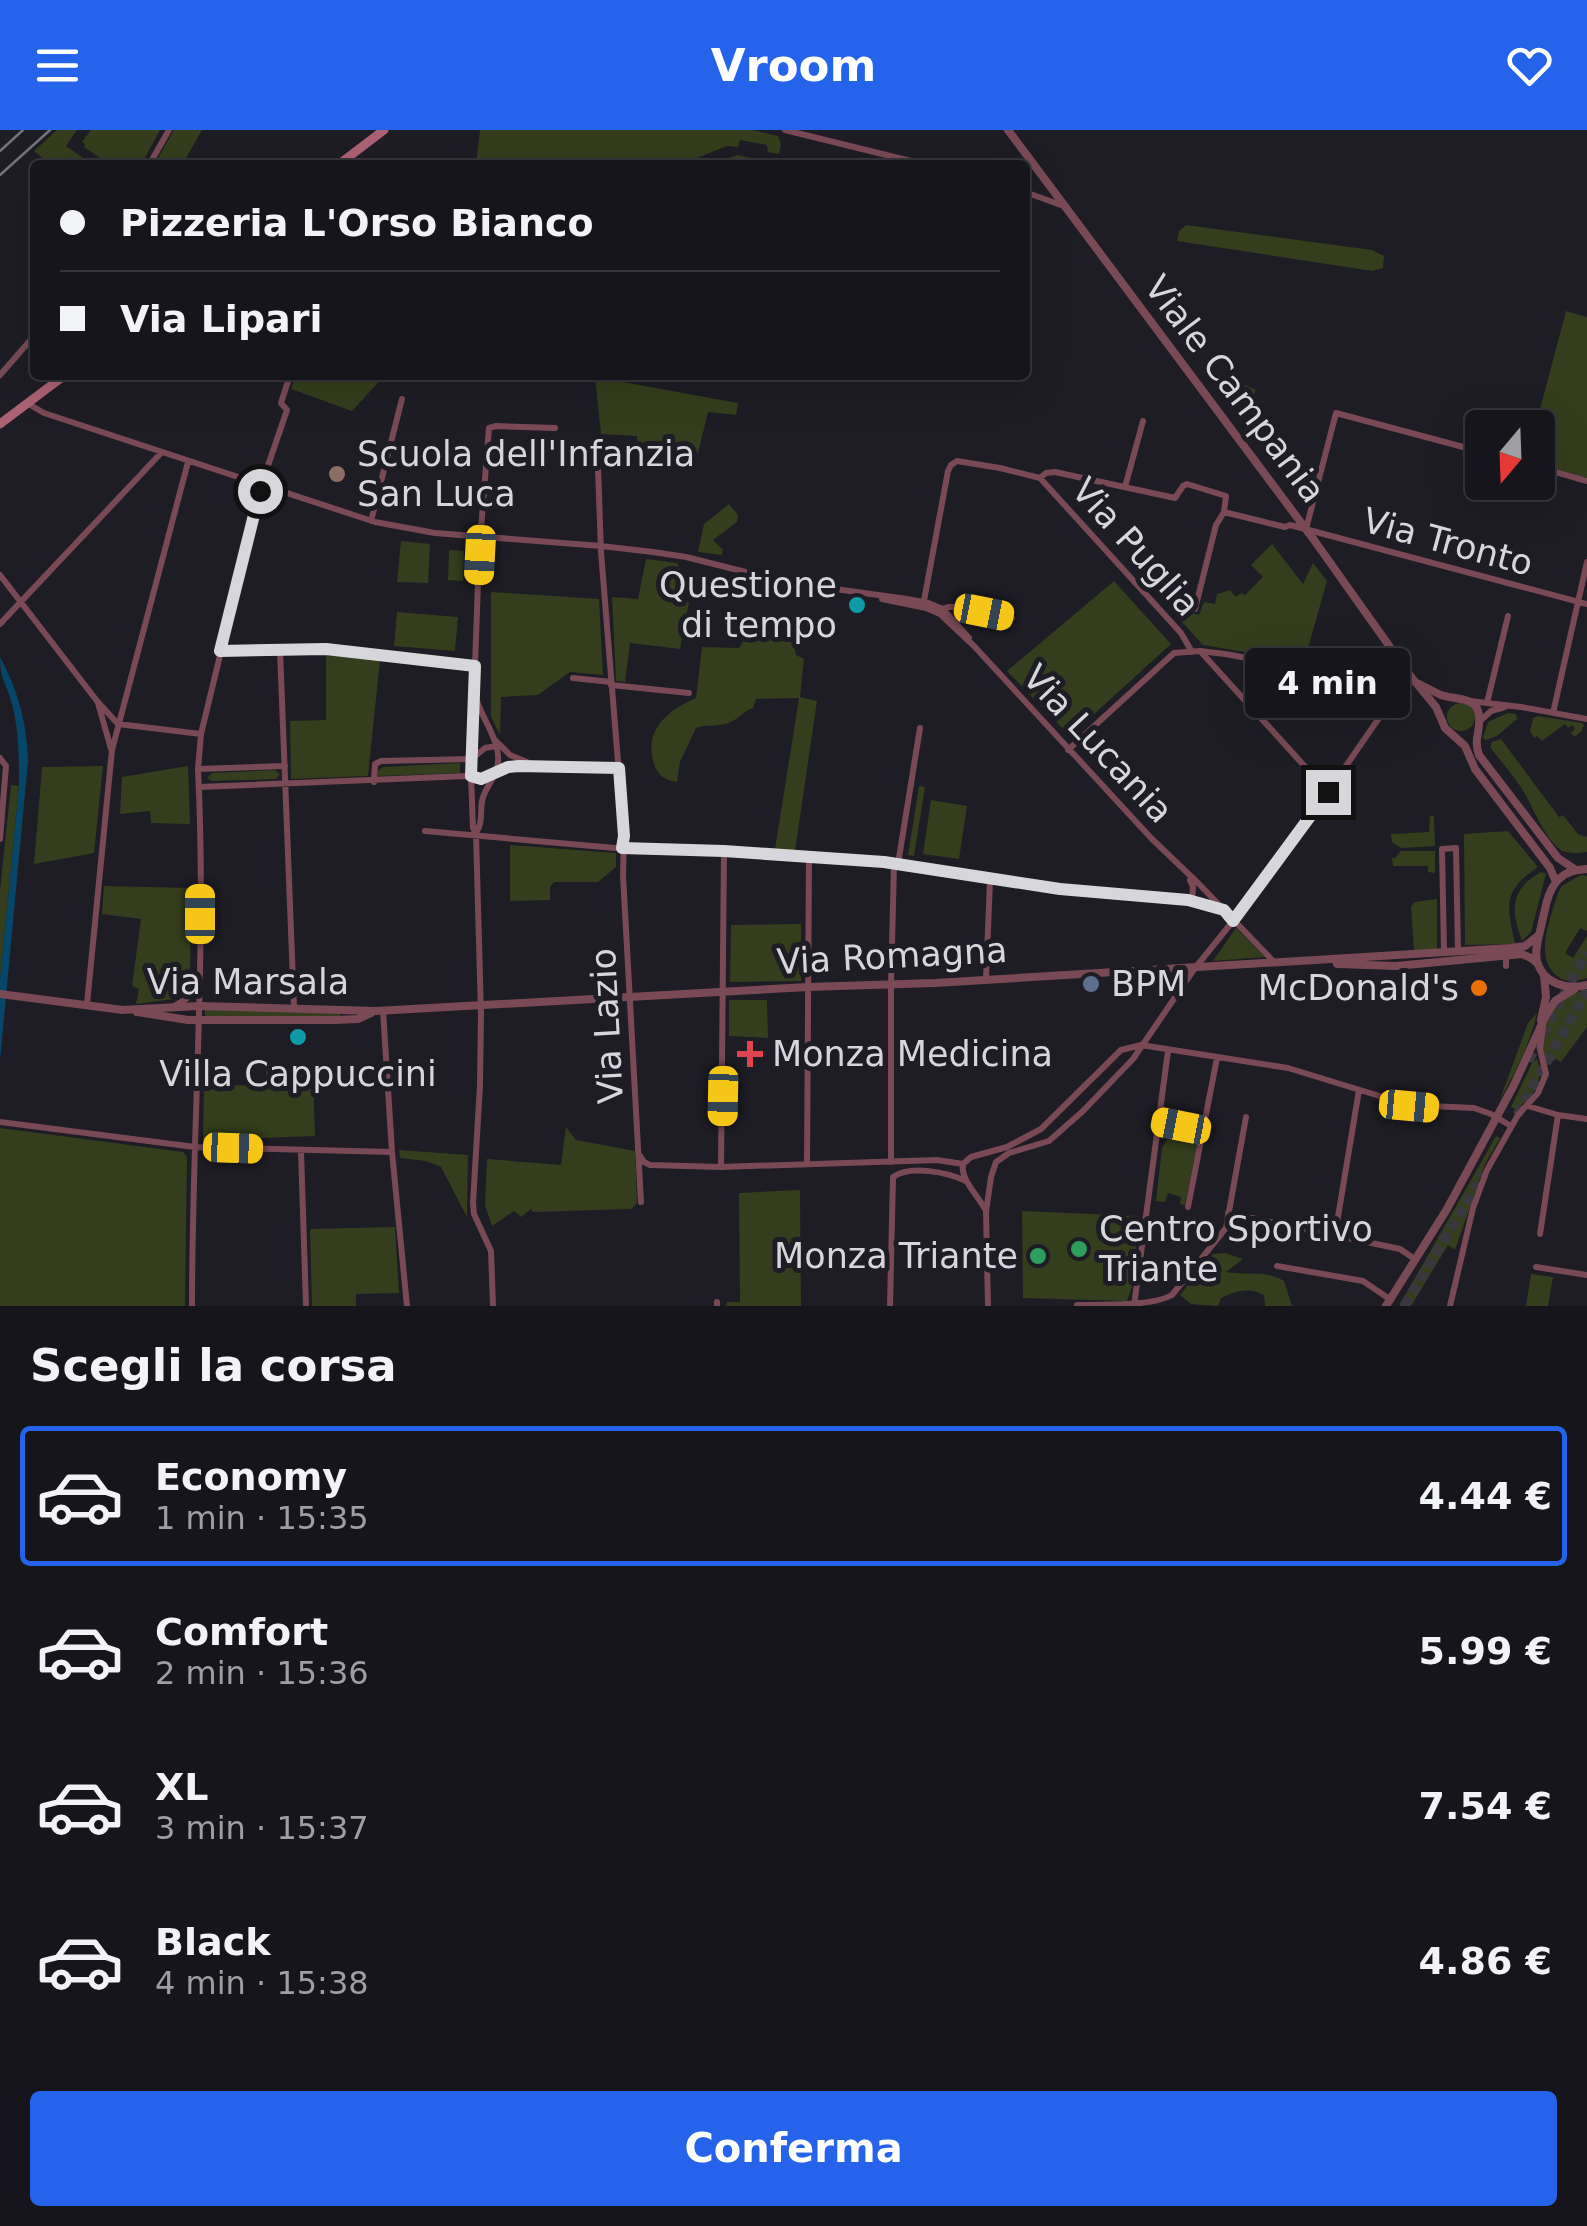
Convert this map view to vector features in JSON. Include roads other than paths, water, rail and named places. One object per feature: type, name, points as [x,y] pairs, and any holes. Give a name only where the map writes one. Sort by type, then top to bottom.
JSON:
[{"type":"main road","points":[[345,160],[384,130]]},
{"type":"main road","points":[[0,424],[58,380]]},
{"type":"street","points":[[152,160],[169,130]]},
{"type":"street","points":[[785,130],[907,160]]},
{"type":"street","name":"Viale Campania","points":[[1008,130],[1442,716]]},
{"type":"street","points":[[1030,194],[1065,206]]},
{"type":"street","points":[[0,375],[30,341]]},
{"type":"street","points":[[192,1306],[201,734],[261,486],[287,410],[281,404],[288,380]]},
{"type":"street","points":[[371,521],[402,399]]},
{"type":"street","points":[[27,404],[261,486],[371,521],[417,531],[686,557],[785,582],[923,604],[942,612],[948,606],[1012,618]]},
{"type":"street","points":[[1306,531],[1336,413],[1465,447]]},
{"type":"street","points":[[1125,487],[1143,421]]},
{"type":"street","points":[[493,1306],[491,1250],[473,1204],[480,1004],[471,776],[480,538],[490,428],[555,428]]},
{"type":"street","name":"Via Lazio","points":[[597,439],[610,684],[624,836],[641,1202]]},
{"type":"street","points":[[0,624],[161,453]]},
{"type":"street","name":"Via Puglia","points":[[923,604],[951,465],[957,461],[1040,478],[1328,792]]},
{"type":"street","points":[[87,1004],[112,750],[188,462]]},
{"type":"street","name":"Via Puglia","points":[[1040,478],[1055,472],[1175,498],[1187,484],[1224,494],[1224,512]]},
{"type":"street","points":[[1555,472],[1587,481]]},
{"type":"street","points":[[1195,609],[1216,525],[1224,512]]},
{"type":"street","name":"Via Tronto","points":[[1224,512],[1587,604]]},
{"type":"street","name":"Via Tronto","points":[[1578,602],[1587,562]]},
{"type":"street","points":[[0,575],[118,724],[201,734]]},
{"type":"street","points":[[1553,714],[1578,602]]},
{"type":"street","name":"Via Lucania","points":[[942,612],[1068,750],[1275,964]]},
{"type":"street","points":[[1486,704],[1508,616]]},
{"type":"street","points":[[220,651],[326,649],[475,666]]},
{"type":"street","points":[[280,650],[294,1008]]},
{"type":"street","points":[[1068,750],[1174,653],[1196,652],[1401,686]]},
{"type":"street","points":[[573,678],[689,693]]},
{"type":"street","points":[[1353,678],[1375,689],[1388,705]]},
{"type":"street","points":[[988,1306],[986,1212],[996,1162],[1004,1155],[1049,1141],[1132,1059],[1401,686],[1414,680],[1443,696],[1587,719]]},
{"type":"street","points":[[475,694],[480,714],[498,744],[520,760],[542,766]]},
{"type":"street","points":[[1459,699],[1447,705],[1442,716],[1444,728],[1464,746],[1475,769],[1550,868],[1556,882]]},
{"type":"street","points":[[97,701],[112,750]]},
{"type":"street","points":[[1470,702],[1478,710],[1479,756],[1558,858],[1576,870]]},
{"type":"street","points":[[1450,734],[1466,736],[1491,712],[1511,706]]},
{"type":"street","points":[[892,1162],[891,984],[896,864],[920,728]]},
{"type":"street","points":[[374,782],[374,764],[381,760],[472,759],[484,748],[498,744]]},
{"type":"street","points":[[476,834],[481,825],[484,794],[496,772],[498,744]]},
{"type":"street","points":[[0,758],[6,766],[0,838]]},
{"type":"street","points":[[198,768],[285,766]]},
{"type":"street","points":[[199,788],[471,776],[481,779],[508,767],[619,768]]},
{"type":"street","points":[[424,831],[622,848],[896,864],[1082,892],[1192,902],[1224,910]]},
{"type":"street","points":[[1444,952],[1442,849],[1456,848],[1458,951]]},
{"type":"street","points":[[721,1167],[724,851]]},
{"type":"street","points":[[807,1163],[809,858]]},
{"type":"street","points":[[1538,1029],[1546,998],[1536,949],[1548,898],[1562,876],[1587,869]]},
{"type":"street","points":[[1187,874],[1193,887],[1192,902]]},
{"type":"street","points":[[986,979],[990,880]]},
{"type":"street","name":"Via Romagna","points":[[480,1004],[1307,962],[1522,947],[1539,935]]},
{"type":"street","points":[[1444,939],[1458,938]]},
{"type":"street","points":[[1383,966],[1380,961],[1384,955]]},
{"type":"street","points":[[1506,956],[1506,966]]},
{"type":"street","name":"Via Romagna","points":[[1307,962],[1383,966],[1527,956],[1537,963]]},
{"type":"street","points":[[1544,975],[1563,986],[1576,988]]},
{"type":"street","points":[[172,1007],[194,991],[200,979]]},
{"type":"street","points":[[1277,1266],[1363,1281],[1388,1303],[1438,1224],[1555,1001],[1587,985]]},
{"type":"street","name":"Via Marsala","points":[[3,994],[198,1020],[346,1019],[379,1010]]},
{"type":"street","name":"Via Marsala","points":[[121,1010],[199,1006],[379,1010],[480,1004]]},
{"type":"street","points":[[379,1010],[407,1306]]},
{"type":"street","points":[[1450,1306],[1473,1208],[1487,1170],[1511,1126],[1538,1093],[1546,1074],[1540,1049],[1545,1018]]},
{"type":"street","points":[[640,1156],[650,1165],[721,1167],[941,1161],[975,1156],[1007,1147],[1041,1129],[1121,1050],[1140,1045],[1288,1068],[1409,1106],[1474,1108],[1511,1126]]},
{"type":"street","points":[[1134,1306],[1168,1051]]},
{"type":"street","points":[[1188,1207],[1217,1058]]},
{"type":"street","points":[[1335,1235],[1359,1090]]},
{"type":"street","points":[[1527,1105],[1587,1120]]},
{"type":"street","points":[[1540,1234],[1558,1115]]},
{"type":"street","points":[[1077,1305],[1164,1303],[1172,1295],[1226,1228],[1246,1116]]},
{"type":"street","points":[[0,1122],[195,1147],[392,1152]]},
{"type":"street","points":[[1159,1122],[1204,1131]]},
{"type":"street","points":[[301,1151],[306,1306]]},
{"type":"street","points":[[941,1161],[963,1164],[975,1156]]},
{"type":"street","points":[[975,1156],[989,1161],[992,1175]]},
{"type":"street","points":[[963,1164],[962,1172],[986,1212]]},
{"type":"street","points":[[890,1306],[893,1177],[899,1172],[938,1172],[980,1186],[992,1175]]},
{"type":"street","points":[[1228,1213],[1400,1249],[1416,1260]]},
{"type":"street","points":[[1536,1267],[1587,1274]]},
{"type":"water","points":[[0,657],[20,707],[28,761],[0,1061],[0,980],[19,755]]},
{"type":"tunnel","points":[[1528,1061],[1587,952]]},
{"type":"tunnel","points":[[1517,1115],[1587,990]]},
{"type":"tunnel","points":[[1404,1306],[1484,1174]]},
{"type":"railway","points":[[0,151],[23,130]]},
{"type":"railway","points":[[0,175],[50,130]]},
{"type":"place","name":"Scuola dell'Infanzia San Luca","points":[[337,474]]},
{"type":"place","name":"Questione di tempo","points":[[857,605]]},
{"type":"place","name":"BPM","points":[[1091,984]]},
{"type":"place","name":"McDonald's","points":[[1479,988]]},
{"type":"place","name":"Villa Cappuccini","points":[[298,1037]]},
{"type":"place","name":"Monza Medicina","points":[[750,1054]]},
{"type":"place","name":"Centro Sportivo Triante","points":[[1079,1249]]},
{"type":"place","name":"Monza Triante","points":[[1038,1256]]}]
